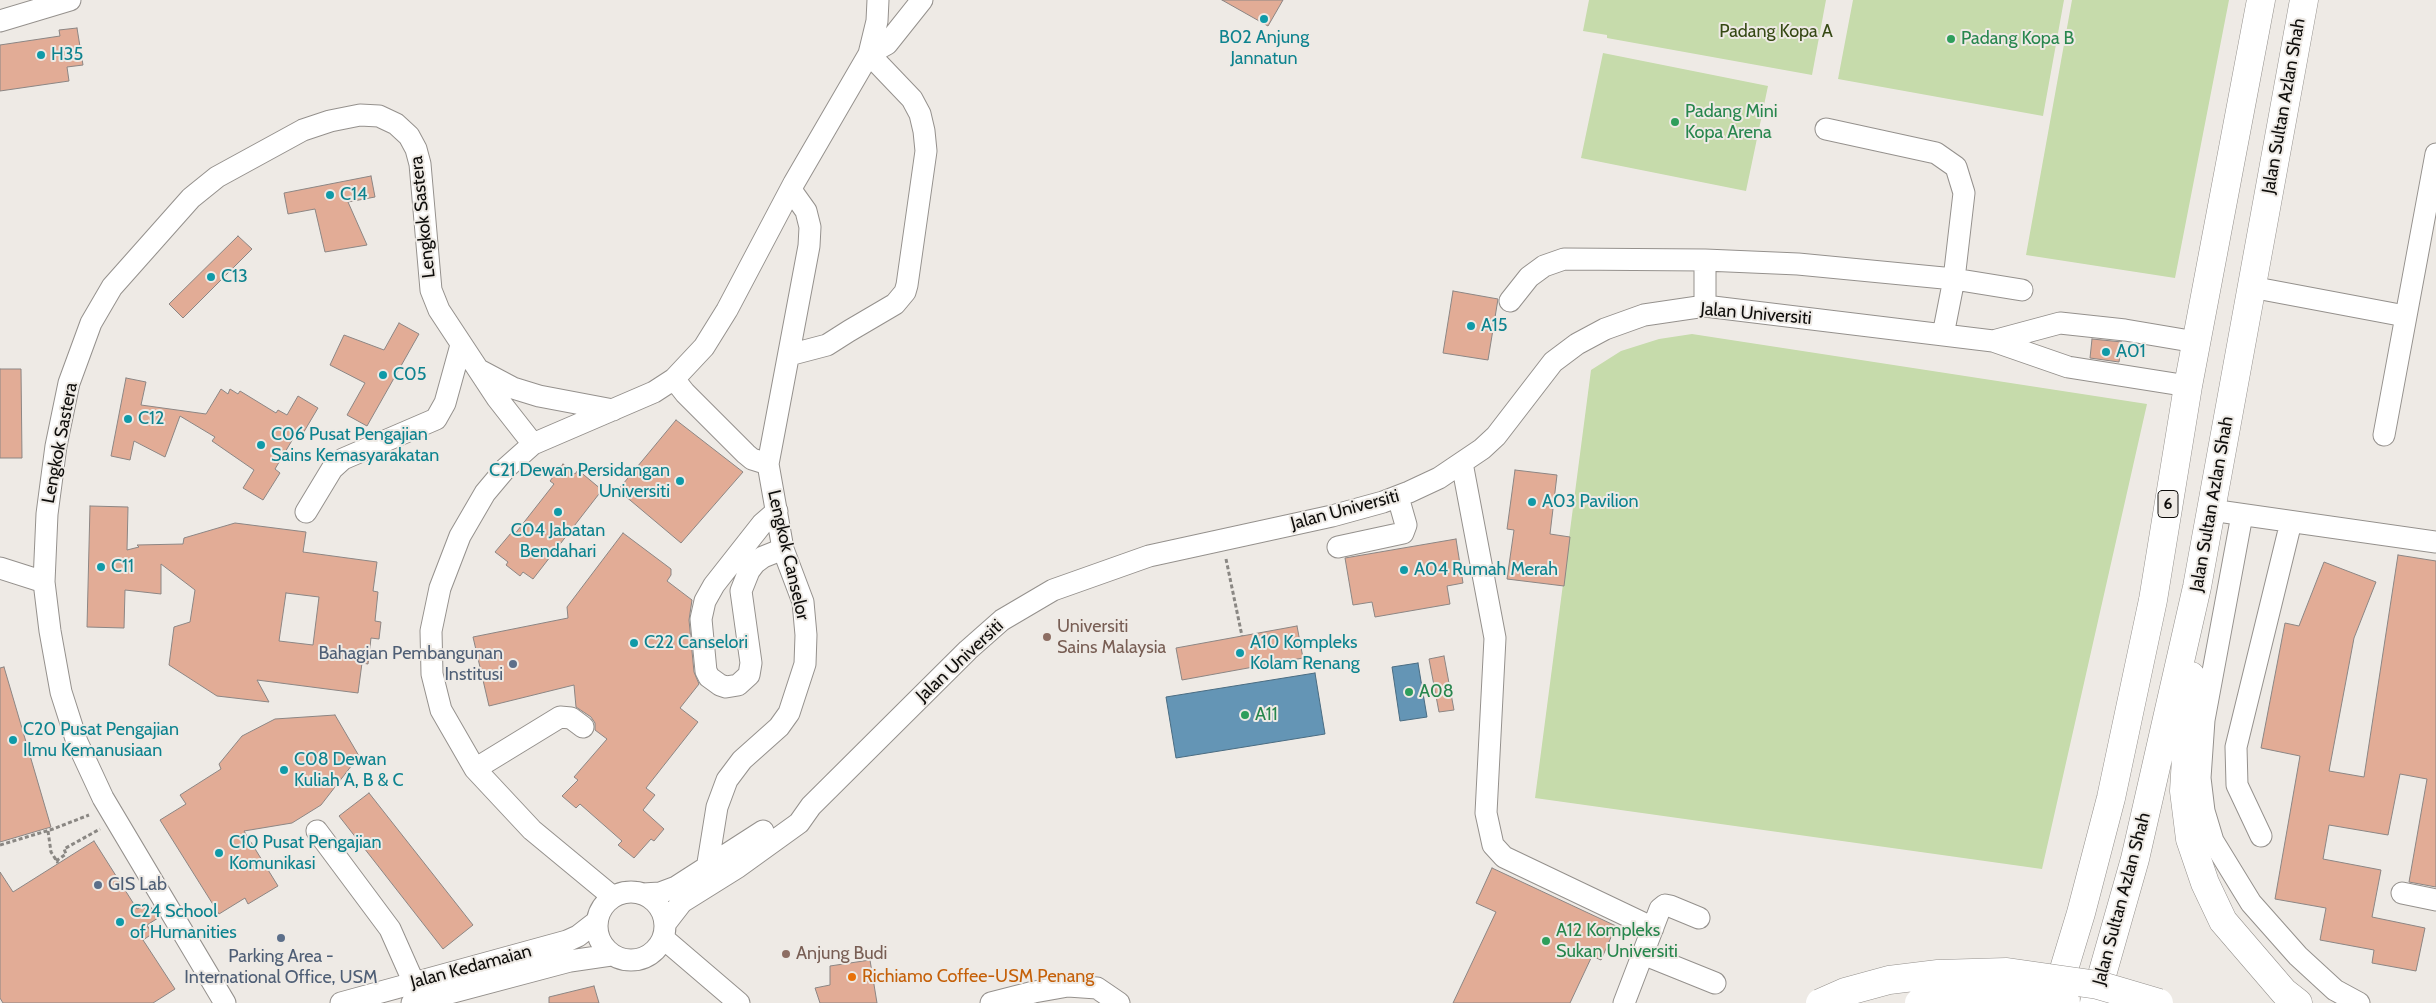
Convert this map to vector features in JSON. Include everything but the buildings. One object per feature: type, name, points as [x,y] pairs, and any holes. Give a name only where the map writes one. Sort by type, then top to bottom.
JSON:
[{"type":"highway","name":"Jalan Sultan Azlan Shah","points":[[2054,1003],[2084,904],[2111,798],[2153,600],[2188,386],[2261,0]]},
{"type":"highway","name":"Jalan Sultan Azlan Shah","points":[[2094,1003],[2136,859],[2197,587],[2304,0]]},
{"type":"highway","points":[[2197,587],[2184,791],[2190,839],[2205,883],[2223,921],[2291,998]]},
{"type":"highway","points":[[1820,1003],[1845,992],[1889,980],[1938,974],[2007,972],[2098,985],[2159,1003]]},
{"type":"highway","points":[[1919,1003],[1984,997],[2021,998],[2066,1003]]},
{"type":"street","points":[[0,21],[70,0]]},
{"type":"street","points":[[613,897],[532,830],[475,769],[440,710],[432,674],[431,631],[440,588],[460,536],[485,493],[506,468],[533,444],[654,392],[674,379],[704,347],[727,310],[791,190],[870,54],[877,21],[878,0]]},
{"type":"street","points":[[870,54],[887,44],[922,0]]},
{"type":"street","points":[[789,355],[827,344],[872,318],[895,304],[905,292],[907,285],[926,151],[924,131],[920,114],[912,98],[870,54]]},
{"type":"street","name":"Lengkok Sastera","points":[[225,1003],[103,798],[77,742],[61,692],[50,631],[44,582],[47,514],[56,446],[69,383],[91,323],[112,287],[191,198],[216,177],[303,130],[330,121],[360,115],[379,116],[396,124],[409,136],[420,164],[431,290],[439,310],[497,398],[533,444]]},
{"type":"street","points":[[1826,129],[1936,153],[1956,167],[1964,193],[1954,279],[1943,335]]},
{"type":"street","points":[[2384,435],[2436,154]]},
{"type":"street","name":"Lengkok Canselor","points":[[707,869],[717,807],[727,780],[742,760],[779,727],[789,713],[805,664],[806,635],[803,602],[783,549],[768,464],[809,246],[810,227],[806,211],[791,190]]},
{"type":"street","points":[[1510,301],[1529,277],[1544,266],[1564,259],[1705,260],[1798,264],[1954,279],[2022,290]]},
{"type":"street","points":[[1705,260],[1705,306]]},
{"type":"street","points":[[2252,287],[2405,316]]},
{"type":"street","name":"Jalan Universiti","points":[[664,931],[682,902],[738,867],[799,823],[811,806],[968,650],[1002,620],[1053,590],[1149,556],[1332,516],[1398,497],[1439,478],[1462,463],[1496,436],[1553,362],[1577,344],[1605,329],[1644,315],[1705,306],[1993,341],[2068,367],[2188,386]]},
{"type":"street","name":"Jalan Universiti","points":[[1993,341],[2060,323],[2125,330],[2196,342]]},
{"type":"street","points":[[306,512],[332,469],[343,459],[436,419],[446,403],[461,344]]},
{"type":"street","name":"Lengkok Sastera","points":[[481,371],[513,388],[539,396],[613,410]]},
{"type":"street","points":[[674,379],[685,393],[746,454],[752,459],[768,464]]},
{"type":"street","points":[[1462,463],[1494,638],[1486,813],[1492,845],[1504,857],[1653,928]]},
{"type":"street","points":[[1338,547],[1404,533],[1406,525],[1398,497]]},
{"type":"street","points":[[2211,510],[2436,542]]},
{"type":"street","points":[[777,511],[762,524],[708,594],[701,619],[706,671],[714,682],[726,687],[733,687],[746,679],[751,664],[741,591],[749,571],[755,563],[763,557],[783,549]]},
{"type":"street","points":[[2242,515],[2204,720],[2200,778],[2204,811],[2213,841],[2251,903],[2298,956],[2335,990],[2359,1003]]},
{"type":"street","points":[[2261,836],[2237,785],[2236,747],[2291,522]]},
{"type":"street","points":[[0,568],[44,582]]},
{"type":"street","points":[[708,594],[741,591]]},
{"type":"street","points":[[475,769],[560,717],[571,718],[583,727]]},
{"type":"street","name":"Jalan Universiti","points":[[643,894],[660,893],[707,869],[794,808],[811,806]]},
{"type":"street","points":[[316,831],[390,929],[413,993]]},
{"type":"street","points":[[633,892],[643,894],[654,901],[662,912],[664,931],[657,949],[648,956],[629,961],[611,955],[602,946],[597,934],[596,922],[602,908],[613,897],[633,892]]},
{"type":"street","points":[[2402,893],[2436,900]]},
{"type":"street","points":[[1624,1003],[1660,909],[1665,906],[1699,918]]},
{"type":"street","name":"Jalan Kedamaian","points":[[413,993],[567,941],[578,936],[596,922]]},
{"type":"street","points":[[664,931],[703,974],[739,1003]]},
{"type":"street","points":[[1643,954],[1715,983]]},
{"type":"street","name":"Jalan Kedamaian","points":[[341,1003],[413,993],[570,960],[611,955]]},
{"type":"street","points":[[648,956],[703,974]]},
{"type":"street","points":[[991,1003],[1068,986],[1097,988],[1119,1003]]},
{"type":"path","points":[[1222,540],[1242,636]]},
{"type":"path","points":[[0,845],[48,831],[90,815]]},
{"type":"path","points":[[48,831],[51,852],[57,862],[66,854],[64,850],[100,829]]},
{"type":"green space","name":"Padang Kopa A","points":[[1589,0],[1826,0],[1812,75],[1607,38],[1607,35],[1583,31]]},
{"type":"green space","name":"Padang Kopa B","points":[[1853,0],[2064,0],[2043,116],[1838,79]]},
{"type":"green space","points":[[2072,0],[2229,0],[2175,278],[2026,255]]},
{"type":"green space","name":"Padang Mini Kopa Arena","points":[[1603,53],[1768,86],[1746,191],[1581,158]]},
{"type":"green space","points":[[1692,334],[2147,404],[2042,869],[1535,798],[1591,370],[1621,351],[1659,339]]},
{"type":"water","name":"A08","points":[[1418,663],[1427,717],[1400,721],[1392,667]]},
{"type":"water","name":"A11","points":[[1315,673],[1325,734],[1176,758],[1166,697]]},
{"type":"place","name":"B02 Anjung Jannatun","points":[[1264,19]]},
{"type":"place","name":"Padang Kopa B","points":[[1951,39]]},
{"type":"place","name":"H35","points":[[41,55]]},
{"type":"place","name":"Padang Mini Kopa Arena","points":[[1675,122]]},
{"type":"place","name":"C14","points":[[330,195]]},
{"type":"place","name":"C13","points":[[211,277]]},
{"type":"place","name":"A15","points":[[1471,326]]},
{"type":"place","name":"A01","points":[[2106,352]]},
{"type":"place","name":"C05","points":[[383,375]]},
{"type":"place","name":"C12","points":[[128,419]]},
{"type":"place","name":"C06 Pusat Pengajian Sains Kemasyarakatan","points":[[261,445]]},
{"type":"place","name":"C21 Dewan Persidangan Universiti","points":[[680,481]]},
{"type":"place","name":"A03 Pavilion","points":[[1532,502]]},
{"type":"place","name":"C04 Jabatan Bendahari","points":[[558,512]]},
{"type":"place","name":"C11","points":[[101,567]]},
{"type":"place","name":"A04 Rumah Merah","points":[[1404,570]]},
{"type":"place","name":"Universiti Sains Malaysia","points":[[1047,637]]},
{"type":"place","name":"C22 Canselori","points":[[634,643]]},
{"type":"place","name":"A10 Kompleks Kolam Renang","points":[[1240,653]]},
{"type":"place","name":"Bahagian Pembangunan Institusi","points":[[513,664]]},
{"type":"place","name":"A08","points":[[1409,692]]},
{"type":"place","name":"A11","points":[[1245,715]]},
{"type":"place","name":"C20 Pusat Pengajian Ilmu Kemanusiaan","points":[[13,740]]},
{"type":"place","name":"C08 Dewan Kuliah A, B & C","points":[[284,770]]},
{"type":"place","name":"C10 Pusat Pengajian Komunikasi","points":[[219,853]]},
{"type":"place","name":"GIS Lab","points":[[98,885]]},
{"type":"place","name":"C24 School of Humanities","points":[[120,922]]},
{"type":"place","name":"Parking Area - International Office, USM","points":[[281,938]]},
{"type":"place","name":"A12 Kompleks Sukan Universiti","points":[[1546,941]]},
{"type":"place","name":"Anjung Budi","points":[[786,954]]},
{"type":"place","name":"Richiamo Coffee-USM Penang","points":[[852,977]]}]
